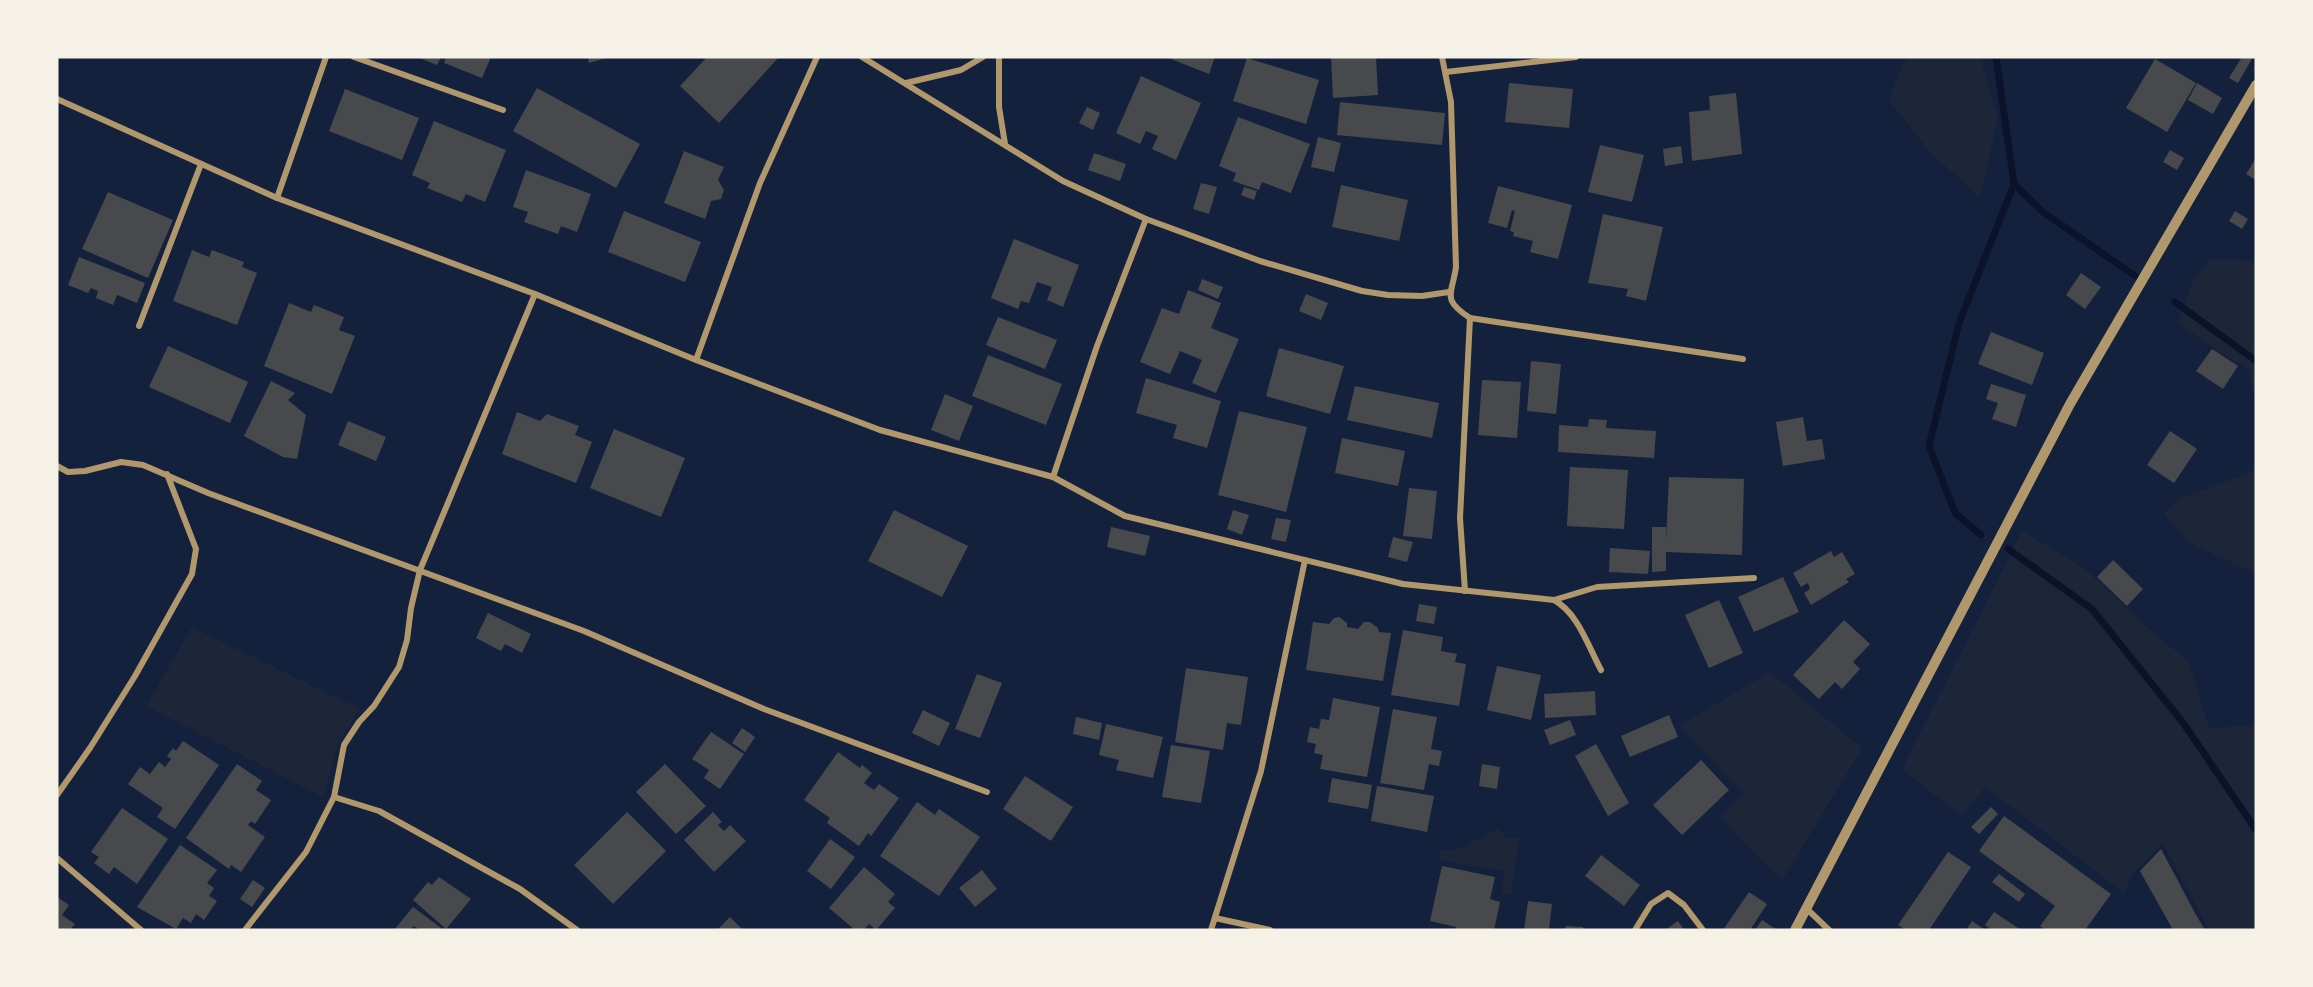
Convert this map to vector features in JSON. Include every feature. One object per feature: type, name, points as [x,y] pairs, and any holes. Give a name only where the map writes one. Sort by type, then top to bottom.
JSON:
[{"type":"street","points":[[277,198],[326,57]]},
{"type":"street","points":[[354,57],[503,110]]},
{"type":"street","points":[[696,360],[760,183],[817,57]]},
{"type":"street","points":[[862,57],[1063,181],[1146,219],[1260,261],[1362,291],[1388,296],[1439,295],[1449,292]]},
{"type":"street","points":[[906,83],[962,70],[983,57]]},
{"type":"street","points":[[999,57],[999,107],[1005,144]]},
{"type":"street","points":[[1442,57],[1451,102],[1456,267],[1449,292],[1455,308],[1470,318],[1743,359]]},
{"type":"street","points":[[1446,72],[1576,57]]},
{"type":"street","points":[[1795,930],[2070,404],[2256,85]]},
{"type":"street","points":[[57,99],[277,198],[535,294],[696,360],[880,430],[1053,477],[1125,516],[1404,585],[1554,600],[1564,605],[1573,616],[1601,670]]},
{"type":"street","points":[[139,326],[201,164]]},
{"type":"street","points":[[1053,477],[1097,345],[1146,219]]},
{"type":"street","points":[[245,930],[306,852],[334,797],[344,745],[359,722],[374,706],[399,667],[420,570],[535,294]]},
{"type":"street","points":[[1465,591],[1460,518],[1470,318]]},
{"type":"street","points":[[57,466],[68,472],[86,471],[121,462],[143,465],[208,493],[584,631],[764,709],[987,792]]},
{"type":"street","points":[[57,795],[130,685],[192,573],[196,549],[167,474]]},
{"type":"street","points":[[1211,930],[1261,771],[1305,560]]},
{"type":"street","points":[[1554,600],[1597,587],[1754,578]]},
{"type":"street","points":[[334,797],[379,811],[520,889],[577,930]]},
{"type":"street","points":[[57,858],[141,930]]},
{"type":"street","points":[[1635,930],[1651,904],[1668,893],[1684,905],[1703,930]]},
{"type":"street","points":[[1806,908],[1829,930]]},
{"type":"street","points":[[1215,918],[1270,930]]},
{"type":"shaded area","points":[[1907,57],[1980,57],[1998,118],[1980,197],[1930,152],[1888,99]]},
{"type":"shaded area","points":[[2209,259],[2248,260],[2256,266],[2256,400],[2248,370],[2178,324],[2192,282]]},
{"type":"shaded area","points":[[2256,470],[2256,574],[2190,543],[2164,514],[2179,499]]},
{"type":"shaded area","points":[[2022,531],[2084,568],[2147,627],[2189,662],[2209,729],[2256,724],[2256,930],[2209,930],[2163,844],[2134,872],[2124,893],[1985,787],[1962,816],[1902,769]]},
{"type":"shaded area","points":[[192,627],[360,709],[339,742],[323,797],[146,706]]},
{"type":"shaded area","points":[[1770,672],[1862,748],[1782,881],[1720,817],[1744,793],[1679,726]]},
{"type":"shaded area","points":[[1499,829],[1507,838],[1519,838],[1511,895],[1502,893],[1504,871],[1440,860],[1441,850],[1455,851]]},
{"type":"building","points":[[417,57],[441,57],[437,65]]},
{"type":"building","points":[[446,57],[491,57],[482,78],[444,63]]},
{"type":"building","points":[[588,57],[606,57],[606,58],[589,63]]},
{"type":"building","points":[[707,57],[778,58],[719,123],[680,86]]},
{"type":"building","points":[[1166,57],[1215,57],[1209,74]]},
{"type":"building","points":[[1331,57],[1376,57],[1378,95],[1333,98]]},
{"type":"building","points":[[2242,57],[2253,57],[2238,83],[2229,78]]},
{"type":"building","points":[[1247,58],[1319,80],[1306,124],[1233,101]]},
{"type":"building","points":[[2155,59],[2196,83],[2167,132],[2126,108]]},
{"type":"building","points":[[1141,76],[1201,103],[1176,160],[1152,149],[1158,136],[1146,131],[1140,144],[1116,133]]},
{"type":"building","points":[[1509,83],[1573,89],[1569,128],[1505,122]]},
{"type":"building","points":[[2197,83],[2222,98],[2213,114],[2188,100]]},
{"type":"building","points":[[537,88],[640,144],[616,188],[513,131]]},
{"type":"building","points":[[345,89],[419,118],[402,160],[329,131]]},
{"type":"building","points":[[1736,93],[1742,154],[1692,161],[1689,112],[1710,110],[1709,96]]},
{"type":"building","points":[[1340,102],[1445,113],[1442,145],[1337,135]]},
{"type":"building","points":[[1087,107],[1100,113],[1093,130],[1079,123]]},
{"type":"building","points":[[1238,117],[1310,144],[1291,193],[1262,182],[1259,190],[1233,181],[1236,173],[1219,166]]},
{"type":"building","points":[[434,121],[506,150],[485,202],[466,194],[462,202],[427,188],[430,183],[412,175]]},
{"type":"building","points":[[1318,137],[1341,143],[1334,172],[1311,167]]},
{"type":"building","points":[[1600,145],[1644,155],[1632,202],[1588,192]]},
{"type":"building","points":[[1681,146],[1683,163],[1665,166],[1663,149]]},
{"type":"building","points":[[2170,150],[2184,158],[2177,170],[2163,162]]},
{"type":"building","points":[[684,151],[724,167],[718,180],[724,190],[721,199],[711,201],[705,219],[664,203]]},
{"type":"building","points":[[1094,153],[1126,164],[1120,181],[1088,170]]},
{"type":"building","points":[[2256,158],[2256,180],[2246,174]]},
{"type":"building","points":[[526,170],[591,194],[577,232],[561,226],[558,234],[524,222],[528,212],[513,207]]},
{"type":"building","points":[[1201,183],[1217,187],[1209,214],[1193,209]]},
{"type":"building","points":[[1341,185],[1408,200],[1399,241],[1332,227]]},
{"type":"building","points":[[1498,186],[1572,205],[1558,259],[1530,252],[1533,241],[1513,236],[1514,232],[1510,231],[1515,211],[1512,210],[1507,228],[1488,223]]},
{"type":"building","points":[[1244,187],[1257,191],[1254,200],[1241,195]]},
{"type":"building","points":[[108,192],[173,220],[148,278],[82,249]]},
{"type":"building","points":[[624,211],[701,242],[685,282],[608,252]]},
{"type":"building","points":[[2235,211],[2248,219],[2242,229],[2229,221]]},
{"type":"building","points":[[1603,214],[1663,227],[1646,301],[1626,296],[1628,289],[1588,283]]},
{"type":"building","points":[[1014,239],[1079,265],[1063,307],[1047,300],[1052,287],[1037,282],[1029,303],[1021,301],[1018,309],[991,298]]},
{"type":"building","points":[[192,250],[209,257],[212,250],[244,262],[242,267],[257,273],[237,325],[173,301]]},
{"type":"building","points":[[79,257],[145,283],[137,303],[117,295],[113,305],[96,298],[98,291],[91,288],[88,293],[68,285]]},
{"type":"building","points":[[2081,273],[2101,287],[2085,309],[2066,295]]},
{"type":"building","points":[[1202,279],[1223,287],[1218,299],[1198,290]]},
{"type":"building","points":[[1188,290],[1221,303],[1211,328],[1239,339],[1216,393],[1192,383],[1202,360],[1180,351],[1170,374],[1140,362],[1162,308],[1179,314]]},
{"type":"building","points":[[1306,294],[1328,303],[1321,320],[1299,311]]},
{"type":"building","points":[[289,303],[311,312],[314,305],[344,317],[339,330],[355,336],[332,394],[264,366]]},
{"type":"building","points":[[998,317],[1057,340],[1045,369],[986,345]]},
{"type":"building","points":[[1991,332],[2044,353],[2032,385],[1978,364]]},
{"type":"building","points":[[168,346],[248,382],[230,423],[149,387]]},
{"type":"building","points":[[1279,348],[1344,366],[1330,414],[1266,396]]},
{"type":"building","points":[[2212,349],[2238,366],[2223,389],[2196,371]]},
{"type":"building","points":[[988,355],[1062,384],[1046,425],[972,396]]},
{"type":"building","points":[[1531,361],[1561,364],[1556,414],[1527,411]]},
{"type":"building","points":[[1146,378],[1221,401],[1207,448],[1173,438],[1177,425],[1136,413]]},
{"type":"building","points":[[1482,380],[1521,382],[1517,438],[1478,435]]},
{"type":"building","points":[[271,381],[295,393],[288,400],[306,415],[297,459],[283,457],[244,436]]},
{"type":"building","points":[[1991,384],[2026,395],[2016,427],[1992,419],[1998,403],[1986,399]]},
{"type":"building","points":[[1355,386],[1439,403],[1432,438],[1347,420]]},
{"type":"building","points":[[945,394],[973,406],[959,441],[931,430]]},
{"type":"building","points":[[1239,411],[1307,427],[1286,512],[1218,495]]},
{"type":"building","points":[[517,412],[540,421],[547,414],[579,426],[575,435],[592,442],[576,483],[502,454]]},
{"type":"building","points":[[1803,417],[1807,441],[1822,439],[1825,459],[1783,466],[1776,422]]},
{"type":"building","points":[[1589,419],[1607,420],[1606,428],[1656,431],[1654,458],[1558,452],[1559,425],[1588,427]]},
{"type":"building","points":[[348,421],[386,437],[376,461],[338,445]]},
{"type":"building","points":[[614,429],[685,458],[661,517],[590,488]]},
{"type":"building","points":[[2170,431],[2197,449],[2174,483],[2147,465]]},
{"type":"building","points":[[1342,438],[1405,451],[1398,486],[1335,473]]},
{"type":"building","points":[[1570,467],[1628,470],[1624,529],[1567,526]]},
{"type":"building","points":[[1669,477],[1744,479],[1742,555],[1666,552],[1666,571],[1652,572],[1652,527],[1666,527],[1666,540]]},
{"type":"building","points":[[1409,488],[1437,491],[1432,539],[1403,536]]},
{"type":"building","points":[[894,510],[968,546],[942,597],[868,561]]},
{"type":"building","points":[[1233,510],[1249,515],[1242,535],[1227,529]]},
{"type":"building","points":[[1276,518],[1291,520],[1286,542],[1271,539]]},
{"type":"building","points":[[1111,527],[1150,536],[1145,556],[1107,547]]},
{"type":"building","points":[[1393,537],[1413,542],[1407,562],[1388,557]]},
{"type":"building","points":[[1610,548],[1650,551],[1648,574],[1609,572]]},
{"type":"building","points":[[1831,551],[1834,557],[1842,552],[1855,574],[1846,579],[1849,582],[1811,605],[1804,593],[1810,589],[1808,583],[1801,587],[1793,573]]},
{"type":"building","points":[[2113,560],[2143,589],[2127,606],[2097,577]]},
{"type":"building","points":[[1783,577],[1799,612],[1754,632],[1738,597]]},
{"type":"building","points":[[1719,600],[1743,653],[1709,668],[1685,615]]},
{"type":"building","points":[[1419,604],[1437,607],[1434,624],[1416,621]]},
{"type":"building","points":[[488,613],[531,634],[522,653],[505,644],[501,651],[476,638]]},
{"type":"building","points":[[1339,617],[1347,623],[1347,627],[1358,629],[1364,622],[1370,622],[1378,628],[1379,632],[1391,633],[1383,681],[1306,670],[1313,622],[1329,624],[1334,618]]},
{"type":"building","points":[[1844,620],[1870,644],[1853,662],[1860,669],[1842,689],[1835,682],[1819,699],[1793,675]]},
{"type":"building","points":[[1403,630],[1443,637],[1441,651],[1457,654],[1455,662],[1466,664],[1459,706],[1391,695]]},
{"type":"building","points":[[1497,666],[1541,675],[1531,720],[1487,710]]},
{"type":"building","points":[[1186,668],[1248,677],[1241,725],[1227,723],[1223,750],[1175,742]]},
{"type":"building","points":[[977,674],[1002,683],[980,738],[955,729]]},
{"type":"building","points":[[1595,691],[1596,715],[1545,718],[1544,694]]},
{"type":"building","points":[[1333,698],[1380,707],[1367,777],[1320,769],[1323,755],[1314,753],[1316,744],[1307,742],[1310,727],[1319,729],[1321,719],[1329,720]]},
{"type":"building","points":[[1393,709],[1437,717],[1431,749],[1442,751],[1439,766],[1429,764],[1424,790],[1380,783]]},
{"type":"building","points":[[923,710],[950,723],[939,746],[912,733]]},
{"type":"building","points":[[1669,715],[1678,737],[1630,757],[1621,736]]},
{"type":"building","points":[[1076,717],[1102,723],[1099,740],[1073,734]]},
{"type":"building","points":[[1570,720],[1576,735],[1550,745],[1544,730]]},
{"type":"building","points":[[1106,724],[1163,737],[1153,778],[1116,770],[1119,760],[1099,755]]},
{"type":"building","points":[[742,728],[755,737],[745,752],[732,743]]},
{"type":"building","points":[[711,732],[744,754],[720,789],[704,778],[709,770],[692,759]]},
{"type":"building","points":[[183,741],[219,765],[175,829],[157,817],[163,808],[128,784],[140,767],[150,774],[159,762],[165,767],[171,759],[167,756],[173,748],[176,751]]},
{"type":"building","points":[[1596,744],[1629,803],[1608,816],[1575,756]]},
{"type":"building","points":[[1171,745],[1210,751],[1201,803],[1162,797]]},
{"type":"building","points":[[838,752],[860,768],[862,765],[872,773],[864,783],[874,790],[879,784],[899,798],[871,836],[868,833],[859,846],[827,823],[830,818],[804,800]]},
{"type":"building","points":[[1701,760],[1729,790],[1682,835],[1653,805]]},
{"type":"building","points":[[237,764],[262,781],[256,790],[271,800],[255,824],[251,821],[248,825],[265,837],[241,872],[231,865],[229,869],[186,838]]},
{"type":"building","points":[[665,764],[706,806],[676,834],[636,792]]},
{"type":"building","points":[[1482,764],[1500,767],[1497,789],[1479,786]]},
{"type":"building","points":[[1025,776],[1073,807],[1051,841],[1003,809]]},
{"type":"building","points":[[1332,778],[1372,785],[1368,809],[1328,802]]},
{"type":"building","points":[[1377,786],[1434,796],[1427,832],[1371,821]]},
{"type":"building","points":[[917,802],[935,815],[939,809],[980,837],[939,896],[880,856]]},
{"type":"building","points":[[1991,807],[1998,814],[1979,834],[1971,827]]},
{"type":"building","points":[[122,808],[168,839],[137,884],[114,867],[109,874],[94,863],[99,857],[91,852]]},
{"type":"building","points":[[627,812],[666,851],[613,904],[574,865]]},
{"type":"building","points":[[713,812],[722,822],[718,825],[724,831],[730,825],[746,841],[714,872],[684,840]]},
{"type":"building","points":[[2004,816],[2111,894],[2085,930],[2046,930],[2040,926],[2055,906],[1979,851]]},
{"type":"building","points":[[830,839],[855,857],[831,889],[807,871]]},
{"type":"building","points":[[180,845],[217,870],[207,883],[214,888],[209,896],[217,901],[204,920],[196,914],[191,923],[183,918],[176,929],[137,907]]},
{"type":"building","points":[[2161,849],[2205,930],[2173,930],[2140,871]]},
{"type":"building","points":[[1948,852],[1971,867],[1929,930],[1906,930],[1898,925]]},
{"type":"building","points":[[1601,855],[1640,885],[1624,906],[1585,876]]},
{"type":"building","points":[[1442,866],[1495,877],[1490,899],[1500,902],[1494,930],[1455,930],[1456,927],[1430,921]]},
{"type":"building","points":[[864,867],[895,894],[888,902],[895,908],[876,930],[869,924],[864,930],[855,930],[829,908]]},
{"type":"building","points":[[982,870],[997,889],[975,907],[959,888]]},
{"type":"building","points":[[1999,874],[2025,894],[2019,902],[1992,882]]},
{"type":"building","points":[[439,877],[471,899],[446,929],[413,900],[428,882],[432,885]]},
{"type":"building","points":[[253,880],[265,888],[252,907],[240,899]]},
{"type":"building","points":[[1749,892],[1767,904],[1750,930],[1723,930]]},
{"type":"building","points":[[57,897],[69,905],[62,915],[75,924],[70,930],[57,930]]},
{"type":"building","points":[[1528,901],[1552,904],[1549,930],[1524,930]]},
{"type":"building","points":[[413,907],[441,928],[439,930],[420,930],[414,926],[410,930],[394,930]]},
{"type":"building","points":[[1994,912],[2021,930],[1992,930],[1985,925]]},
{"type":"building","points":[[730,917],[743,930],[717,930]]},
{"type":"building","points":[[1762,920],[1777,930],[1755,930]]},
{"type":"building","points":[[1678,921],[1684,930],[1665,930]]},
{"type":"building","points":[[1972,921],[1985,930],[1966,930]]},
{"type":"building","points":[[1566,926],[1583,927],[1583,930],[1565,930]]},
{"type":"waterway","points":[[1996,57],[2014,184],[2043,212],[2135,276]]},
{"type":"waterway","points":[[1981,535],[1955,513],[1929,446],[1959,323],[2014,184]]},
{"type":"waterway","points":[[2175,302],[2256,361]]},
{"type":"waterway","points":[[2008,549],[2092,609],[2184,724],[2256,830]]}]
